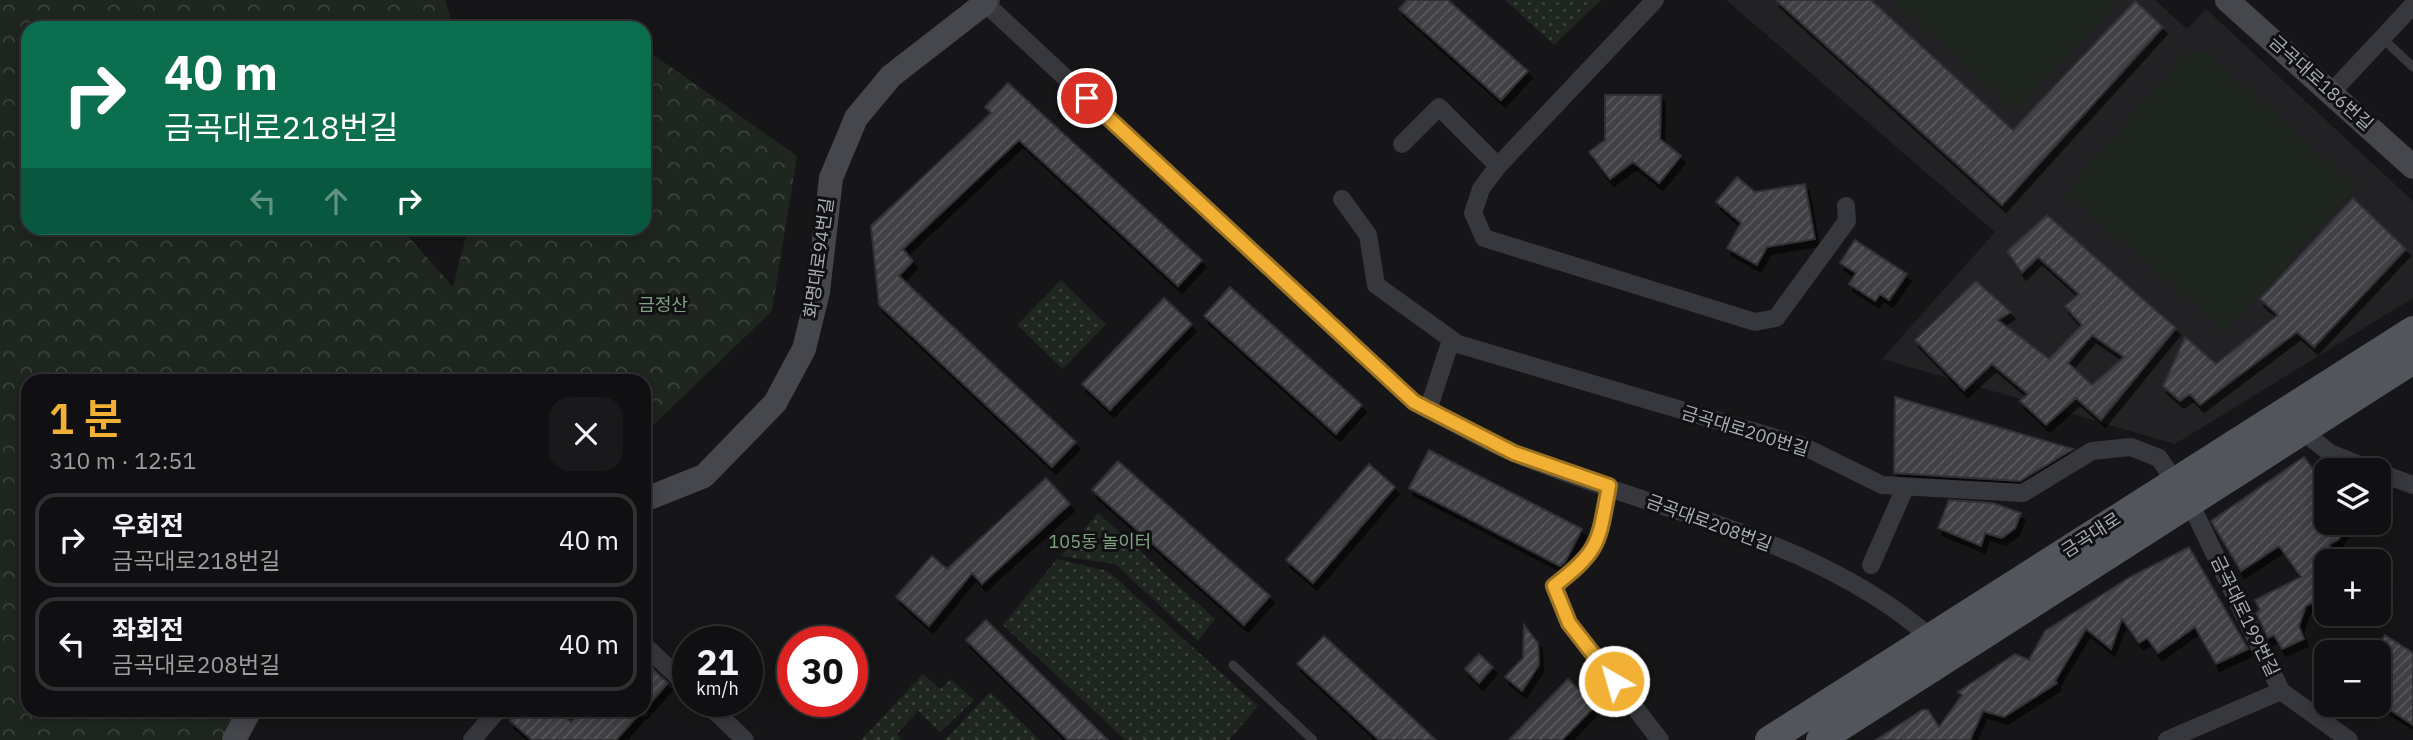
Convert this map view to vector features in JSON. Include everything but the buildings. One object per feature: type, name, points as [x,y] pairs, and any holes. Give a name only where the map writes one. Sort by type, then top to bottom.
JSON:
[{"type":"main road","name":"금곡대로","points":[[1769,740],[2287,413],[2413,330]]},
{"type":"main road","name":"금곡대로","points":[[1819,740],[2191,505],[2413,359]]},
{"type":"street","points":[[1655,0],[1498,166],[1481,188],[1473,213],[1484,238],[1755,321],[1776,317],[1847,221],[1846,206]]},
{"type":"street","name":"금곡대로186번길","points":[[2227,0],[2413,167]]},
{"type":"street","name":"금곡대로208번길","points":[[988,2],[1404,392],[1428,410],[1514,453],[1796,555],[1869,591],[1898,609],[1930,638]]},
{"type":"street","name":"화명대로94번길","points":[[651,497],[704,476],[775,403],[804,349],[818,292],[831,177],[856,118],[891,76],[988,2]]},
{"type":"street","points":[[2331,93],[2413,5]]},
{"type":"street","points":[[1402,144],[1439,107],[1498,166]]},
{"type":"street","name":"금곡대로200번길","points":[[1342,199],[1368,235],[1376,285],[1451,340],[1623,395],[1803,446],[1882,485],[2023,493],[2092,451],[2131,447],[2159,458],[2191,505]]},
{"type":"street","points":[[1428,410],[1451,340]]},
{"type":"street","points":[[2302,431],[2330,453],[2343,458]]},
{"type":"street","points":[[2391,476],[2413,485]]},
{"type":"street","points":[[1609,486],[1598,544],[1582,563],[1554,586],[1569,623],[1660,740]]},
{"type":"street","points":[[1871,565],[1905,488]]},
{"type":"street","name":"금곡대로199번길","points":[[2191,505],[2281,691],[2348,740]]},
{"type":"street","points":[[651,652],[672,671]]},
{"type":"street","points":[[2167,740],[2281,691]]},
{"type":"street","points":[[234,740],[246,717]]},
{"type":"street","points":[[472,740],[492,717]]},
{"type":"street","points":[[721,717],[745,740]]},
{"type":"lane","points":[[2382,38],[2413,67]]},
{"type":"lane","points":[[1233,665],[1313,740]]},
{"type":"shaded area","points":[[1726,0],[2155,0],[2187,29],[2206,9],[2413,201],[2413,298],[2175,444],[1882,359],[1995,232]]},
{"type":"green space","name":"금정산","points":[[0,0],[445,0],[452,21],[21,21],[21,235],[407,235],[453,287],[466,235],[651,235],[651,53],[797,156],[772,311],[651,427],[651,374],[21,374],[21,717],[234,717],[221,740],[0,740]]},
{"type":"green space","points":[[1505,0],[1601,0],[1554,45]]},
{"type":"green space","points":[[1892,0],[2120,0],[2016,111]]},
{"type":"green space","points":[[2187,51],[2205,51],[2356,186],[2226,332],[2065,193]]},
{"type":"green space","points":[[1061,280],[1106,324],[1063,369],[1017,325]]},
{"type":"green space","name":"105동 놀이터","points":[[1098,513],[1215,619],[1198,641],[1115,564],[1061,556]]},
{"type":"green space","points":[[1057,559],[1108,571],[1258,706],[1229,740],[1125,740],[1003,625]]},
{"type":"green space","points":[[923,674],[940,689],[951,679],[974,700],[940,732],[918,711],[897,734],[902,740],[861,740]]},
{"type":"green space","points":[[990,692],[1040,740],[945,740]]},
{"type":"route","points":[[1087,98],[1414,402],[1514,453],[1609,486],[1598,544],[1582,563],[1554,586],[1569,623],[1614,681]]}]
